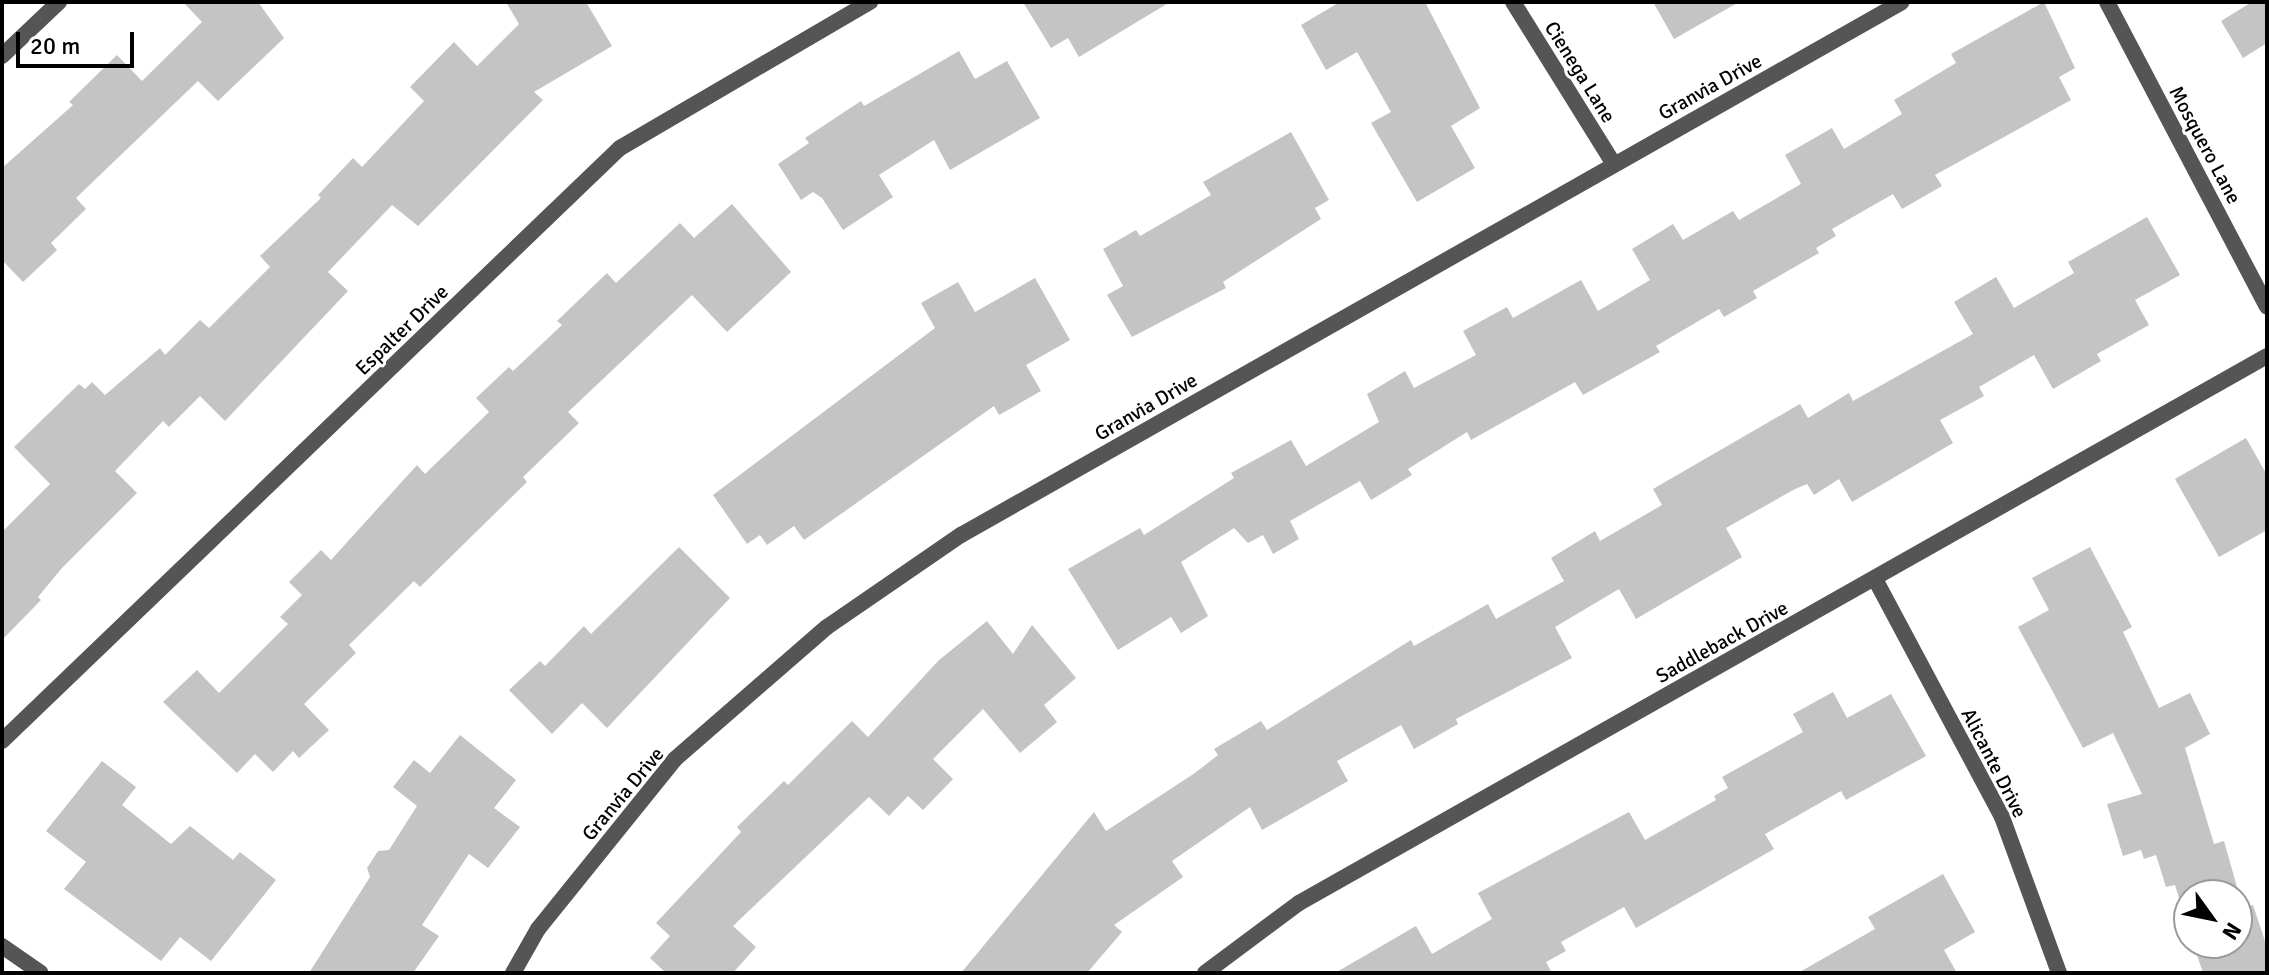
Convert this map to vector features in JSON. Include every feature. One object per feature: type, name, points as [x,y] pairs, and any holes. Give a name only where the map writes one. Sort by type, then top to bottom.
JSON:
[{"type":"street","points":[[2,56],[59,2]]},
{"type":"street","name":"Espalter Drive","points":[[2,741],[620,148],[870,2]]},
{"type":"street","name":"Cienega Lane","points":[[1513,2],[1614,164]]},
{"type":"street","name":"Granvia Drive","points":[[513,973],[538,929],[675,759],[827,627],[961,535],[1902,2]]},
{"type":"street","name":"Mosquero Lane","points":[[2107,2],[2267,307]]},
{"type":"street","name":"Saddleback Drive","points":[[1205,973],[1299,903],[2267,356]]},
{"type":"street","name":"Alicante Drive","points":[[1875,579],[2002,817],[2059,973]]},
{"type":"street","points":[[2,946],[41,973]]},
{"type":"building","points":[[183,2],[258,2],[284,38],[218,101],[198,81],[76,198],[86,209],[51,243],[57,250],[23,282],[2,260],[2,168],[73,105],[69,102],[117,55],[142,81],[202,22]]},
{"type":"building","points":[[506,2],[586,2],[612,46],[534,92],[543,100],[418,226],[392,205],[328,272],[348,291],[225,421],[200,396],[169,427],[163,421],[115,471],[137,493],[62,568],[38,597],[41,600],[2,640],[2,532],[50,484],[14,447],[79,384],[85,389],[92,382],[105,395],[160,348],[165,355],[200,320],[209,328],[270,267],[260,256],[321,198],[318,195],[353,158],[362,167],[424,101],[410,87],[454,42],[477,66],[519,24]]},
{"type":"building","points":[[1023,2],[1170,2],[1079,57],[1068,38],[1051,48]]},
{"type":"building","points":[[1340,2],[1425,2],[1480,108],[1451,126],[1475,168],[1417,202],[1371,123],[1391,112],[1357,52],[1326,70],[1301,25]]},
{"type":"building","points":[[1653,2],[1739,2],[1674,39]]},
{"type":"building","points":[[2044,2],[2075,68],[2059,77],[2071,100],[1935,175],[1942,186],[1902,209],[1893,194],[1832,229],[1836,236],[1816,248],[1819,253],[1753,291],[1757,298],[1724,317],[1719,309],[1656,346],[1660,352],[1583,395],[1575,382],[1471,440],[1467,432],[1408,469],[1412,475],[1371,500],[1360,481],[1290,521],[1299,539],[1273,554],[1263,535],[1248,543],[1234,528],[1181,562],[1208,616],[1181,633],[1171,617],[1118,650],[1068,569],[1140,528],[1144,535],[1234,478],[1231,473],[1291,440],[1306,466],[1379,422],[1367,394],[1405,371],[1414,388],[1476,355],[1463,331],[1507,307],[1513,318],[1581,280],[1598,311],[1650,280],[1632,249],[1673,224],[1683,240],[1733,211],[1739,220],[1801,184],[1785,155],[1832,128],[1844,149],[1902,114],[1894,100],[1956,63],[1951,54]]},
{"type":"building","points":[[2252,2],[2267,2],[2267,43],[2243,58],[2221,21]]},
{"type":"building","points":[[959,51],[975,79],[1007,61],[1040,118],[950,170],[934,140],[879,175],[893,197],[843,230],[822,198],[813,192],[801,200],[778,164],[809,143],[805,138],[861,101],[864,106]]},
{"type":"building","points":[[1291,132],[1329,200],[1315,208],[1321,219],[1223,282],[1226,288],[1132,337],[1107,295],[1123,286],[1103,249],[1136,230],[1140,236],[1211,195],[1203,182]]},
{"type":"building","points":[[732,204],[791,272],[727,332],[692,295],[568,412],[579,423],[523,477],[527,482],[420,587],[414,581],[349,645],[356,653],[304,704],[329,730],[299,758],[293,751],[273,772],[255,754],[237,773],[163,702],[197,670],[219,693],[288,624],[280,617],[302,595],[289,582],[321,550],[331,560],[417,465],[425,474],[489,412],[476,398],[509,367],[513,371],[562,325],[557,321],[607,273],[616,283],[680,223],[694,238]]},
{"type":"building","points":[[2147,217],[2180,275],[2135,300],[2149,325],[2097,354],[2101,361],[2053,389],[2034,355],[1979,387],[1984,396],[1940,420],[1953,443],[1852,502],[1839,479],[1814,495],[1807,484],[1795,489],[1726,528],[1742,557],[1636,619],[1619,589],[1555,627],[1572,658],[1456,719],[1458,724],[1414,749],[1401,725],[1337,761],[1348,781],[1262,830],[1250,807],[1172,861],[1183,877],[1114,925],[1122,932],[1087,973],[961,973],[1094,812],[1106,831],[1195,773],[1218,755],[1214,749],[1261,721],[1267,730],[1411,640],[1414,646],[1488,604],[1496,619],[1564,581],[1551,558],[1595,531],[1600,541],[1662,505],[1653,489],[1800,404],[1808,418],[1849,393],[1853,401],[1973,334],[1954,302],[1996,277],[2014,308],[2074,273],[2068,262]]},
{"type":"building","points":[[1035,278],[1070,340],[1026,365],[1041,391],[999,415],[994,406],[804,540],[794,526],[767,545],[760,535],[747,544],[713,495],[935,328],[921,303],[958,282],[975,312]]},
{"type":"building","points":[[2246,438],[2267,475],[2267,530],[2219,557],[2175,479]]},
{"type":"building","points":[[679,547],[730,598],[607,728],[582,703],[552,734],[509,690],[540,661],[545,666],[584,626],[591,634]]},
{"type":"building","points":[[2090,547],[2132,627],[2123,632],[2159,708],[2190,693],[2210,734],[2185,748],[2214,844],[2224,841],[2235,879],[2173,879],[2173,885],[2166,887],[2156,855],[2144,859],[2141,850],[2123,856],[2107,804],[2142,794],[2113,733],[2083,748],[2018,627],[2049,610],[2032,578]]},
{"type":"building","points":[[987,621],[1013,654],[1032,625],[1076,678],[1044,705],[1057,722],[1020,753],[983,709],[933,759],[953,779],[923,810],[908,796],[889,816],[869,797],[733,926],[756,947],[733,973],[666,973],[650,958],[670,936],[656,923],[741,832],[737,827],[784,781],[788,785],[852,721],[868,737],[938,661]]},
{"type":"building","points":[[1833,692],[1847,718],[1891,694],[1926,756],[1846,800],[1841,791],[1765,834],[1774,849],[1636,928],[1624,907],[1561,942],[1566,951],[1546,962],[1552,973],[1335,973],[1416,926],[1432,954],[1492,919],[1478,893],[1629,812],[1645,840],[1716,800],[1714,796],[1728,788],[1722,777],[1803,732],[1793,714]]},
{"type":"building","points":[[460,735],[516,780],[494,808],[520,827],[488,868],[469,854],[422,925],[439,936],[413,973],[309,973],[370,877],[367,868],[378,851],[389,850],[417,806],[393,787],[414,760],[430,773]]},
{"type":"building","points":[[102,761],[136,787],[122,805],[171,844],[190,826],[233,860],[240,852],[276,880],[211,961],[180,937],[161,961],[64,889],[86,862],[46,831]]},
{"type":"building","points":[[1943,874],[1975,932],[1944,950],[1957,973],[1798,973],[1875,929],[1868,917]]},
{"type":"building","points":[[2253,905],[2267,947],[2267,973],[2203,973],[2198,959],[2253,959]]}]
